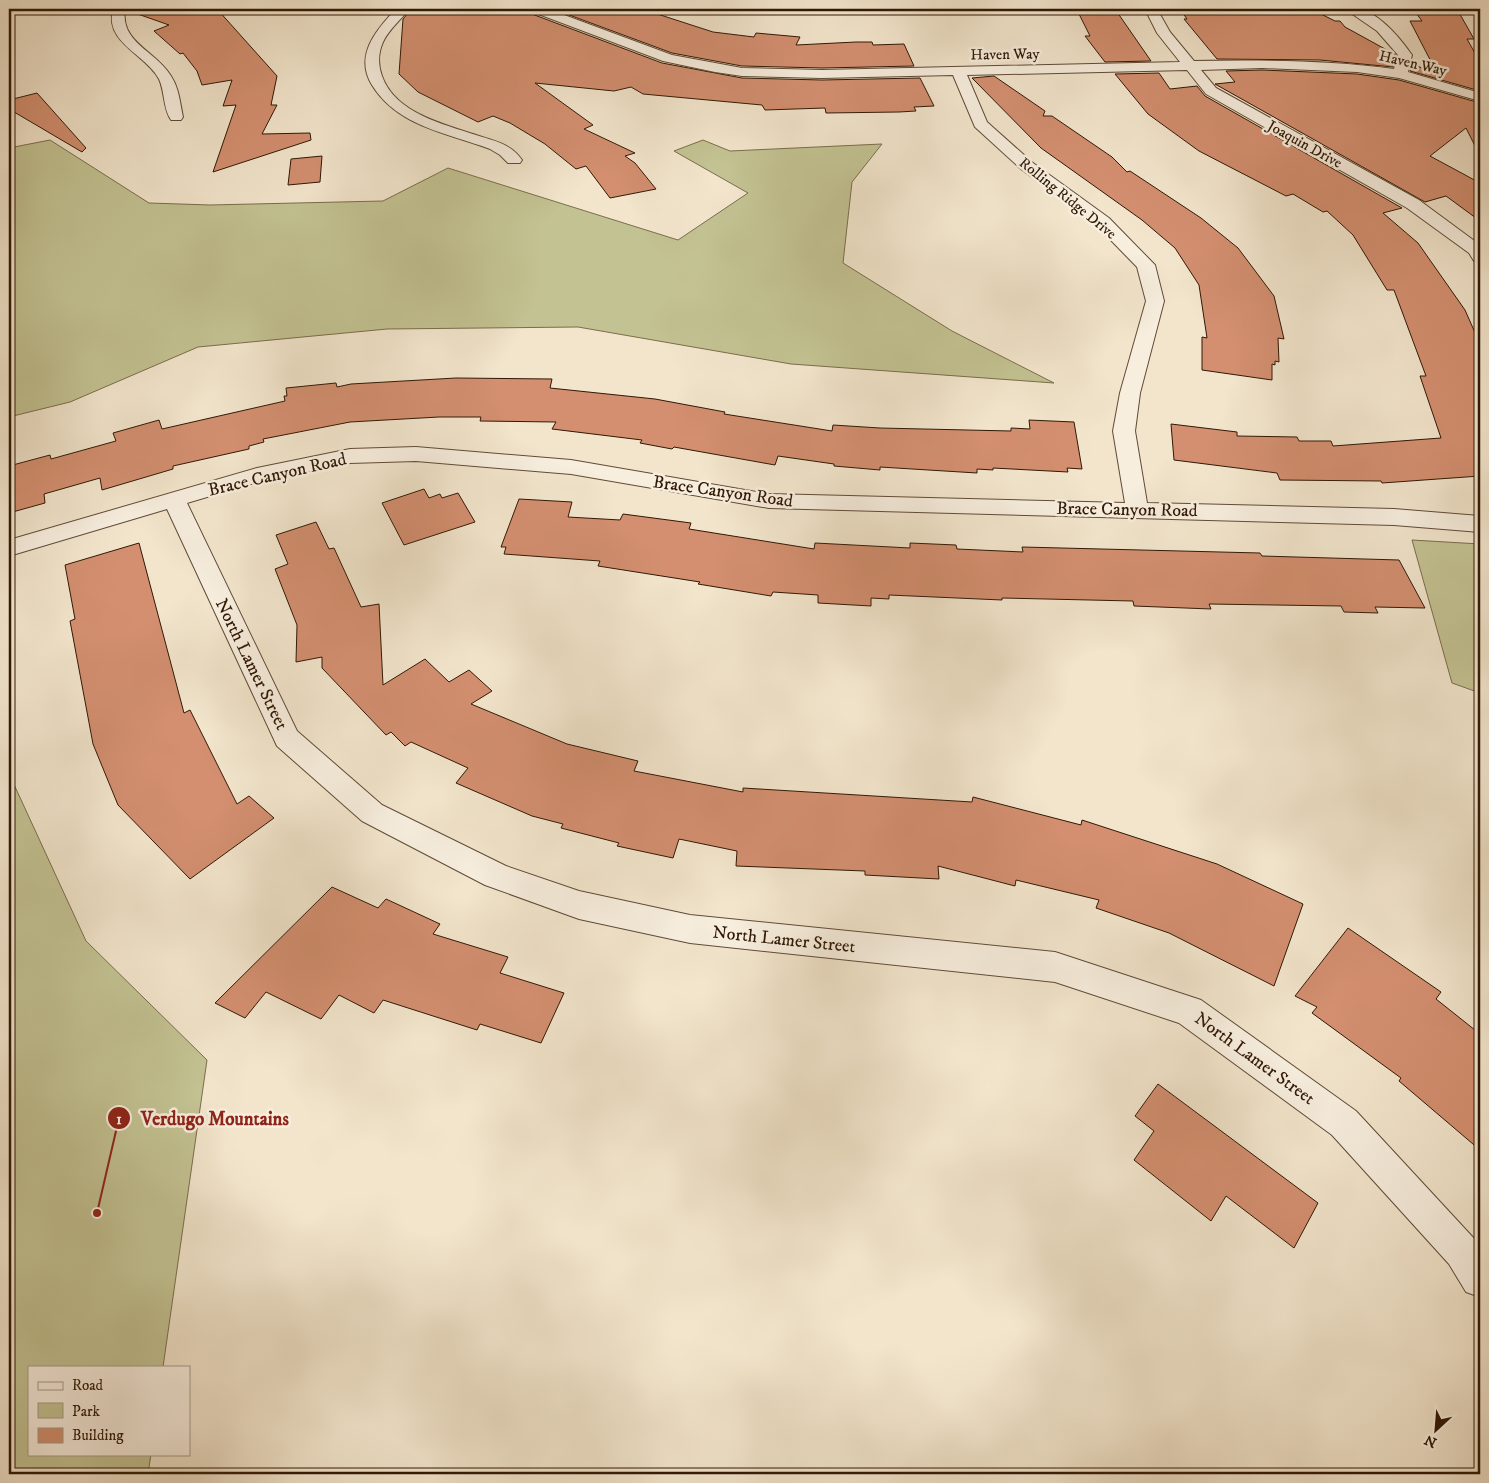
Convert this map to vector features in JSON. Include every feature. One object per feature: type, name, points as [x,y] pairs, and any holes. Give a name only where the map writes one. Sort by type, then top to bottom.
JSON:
[{"type":"street","points":[[119,9],[116,18],[119,30],[164,75],[176,117]]},
{"type":"street","points":[[403,9],[382,33],[372,52],[372,68],[383,92],[410,114],[495,146],[510,154],[514,160]]},
{"type":"street","name":"Haven Way","points":[[538,9],[668,58],[715,68],[770,74],[796,75],[1262,64],[1357,68],[1400,74],[1480,97]]},
{"type":"street","name":"Joaquin Drive","points":[[1151,9],[1164,33],[1211,91],[1413,204],[1476,250],[1480,257]]},
{"type":"street","points":[[1351,9],[1375,22],[1396,40],[1405,55],[1400,74]]},
{"type":"street","name":"Rolling Ridge Drive","points":[[958,71],[980,124],[1027,166],[1103,222],[1146,265],[1155,301],[1130,394],[1124,431],[1137,509]]},
{"type":"street","name":"Brace Canyon Road","points":[[9,548],[265,473],[350,456],[416,454],[571,466],[769,501],[1394,516],[1480,524]]},
{"type":"street","name":"North Lamer Street","points":[[174,500],[287,738],[372,813],[496,876],[578,905],[690,929],[1055,967],[1189,1010],[1344,1123],[1462,1251],[1480,1278]]},
{"type":"green space","points":[[50,140],[149,203],[210,205],[383,201],[448,168],[678,240],[748,193],[674,151],[703,140],[730,151],[882,144],[852,182],[843,263],[952,331],[1054,383],[791,364],[578,327],[387,329],[198,347],[70,402],[9,417],[9,148]]},
{"type":"green space","points":[[1412,540],[1480,544],[1480,693],[1452,683]]},
{"type":"green space","points":[[11,778],[86,941],[207,1060],[163,1366],[28,1366],[28,1456],[151,1456],[148,1474],[9,1474],[9,779]]},
{"type":"building","points":[[133,9],[217,9],[277,76],[271,105],[277,105],[262,134],[310,133],[311,140],[213,172],[236,105],[223,106],[232,80],[202,85],[197,71],[183,53],[180,54],[154,31],[169,25],[132,12]]},
{"type":"building","points":[[447,9],[529,9],[532,14],[662,63],[742,78],[822,80],[920,78],[934,106],[914,107],[916,111],[899,112],[826,113],[825,108],[765,110],[762,105],[643,94],[631,87],[614,91],[535,83],[593,125],[584,129],[635,153],[625,156],[635,163],[656,189],[610,198],[586,166],[576,169],[545,144],[510,123],[493,116],[478,122],[418,92],[399,74],[403,19],[409,12],[442,14]]},
{"type":"building","points":[[553,9],[642,9],[713,32],[754,37],[756,33],[800,37],[796,45],[856,42],[872,42],[873,45],[904,44],[914,66],[822,68],[742,66],[672,53]]},
{"type":"building","points":[[1115,9],[1151,61],[1105,62],[1085,36],[1090,36],[1077,10]]},
{"type":"building","points":[[1180,9],[1311,9],[1335,21],[1340,21],[1345,27],[1396,55],[1393,67],[1320,60],[1217,59],[1184,19],[1187,19]]},
{"type":"building","points":[[1413,9],[1457,9],[1474,39],[1467,39],[1480,62],[1480,91],[1410,71],[1412,63],[1439,77],[1410,21],[1422,21]]},
{"type":"building","points":[[1262,70],[1357,74],[1399,80],[1480,103],[1480,156],[1466,128],[1430,156],[1480,183],[1480,221],[1446,196],[1425,202],[1215,84],[1235,82],[1226,71]]},
{"type":"building","points":[[1159,73],[1170,89],[1197,86],[1205,96],[1402,208],[1383,213],[1418,243],[1465,310],[1480,344],[1480,476],[1382,483],[1381,481],[1280,480],[1277,473],[1174,460],[1171,424],[1237,432],[1237,436],[1297,437],[1299,441],[1331,441],[1333,446],[1441,438],[1420,376],[1426,376],[1394,290],[1387,290],[1353,235],[1327,211],[1323,212],[1293,194],[1286,196],[1199,151],[1148,114],[1115,74]]},
{"type":"building","points":[[994,76],[1045,111],[1043,116],[1052,116],[1112,157],[1127,172],[1130,171],[1201,218],[1238,248],[1274,296],[1284,339],[1278,338],[1279,362],[1275,361],[1275,365],[1272,364],[1272,380],[1202,370],[1202,337],[1207,338],[1199,285],[1175,248],[1142,220],[1041,148],[972,78]]},
{"type":"building","points":[[37,93],[86,148],[82,152],[9,109],[9,100]]},
{"type":"building","points":[[322,156],[320,182],[288,185],[291,159]]},
{"type":"building","points":[[456,378],[552,379],[550,388],[655,399],[725,412],[724,414],[832,431],[833,425],[1011,431],[1011,428],[1030,429],[1029,420],[1074,422],[1082,469],[1067,468],[1068,472],[993,468],[993,470],[977,469],[977,473],[880,467],[880,470],[834,466],[834,464],[778,456],[775,465],[674,447],[672,449],[640,443],[642,440],[552,429],[556,422],[480,421],[481,417],[439,417],[350,422],[263,439],[264,442],[249,446],[249,449],[173,466],[173,469],[102,490],[100,478],[44,494],[45,503],[9,513],[9,466],[50,455],[51,459],[116,441],[113,433],[159,420],[162,429],[285,401],[284,396],[287,396],[286,388],[336,383],[337,387],[351,384]]},
{"type":"building","points":[[424,489],[429,498],[440,494],[442,498],[458,493],[475,522],[404,545],[382,503]]},
{"type":"building","points":[[519,499],[572,502],[568,517],[620,520],[623,514],[691,523],[689,529],[814,549],[815,543],[910,548],[910,543],[956,545],[957,549],[1023,552],[1022,547],[1260,553],[1262,556],[1399,560],[1425,608],[1375,607],[1378,613],[1344,612],[1341,606],[1209,604],[1211,609],[1134,606],[1133,601],[1002,598],[1002,600],[889,595],[889,599],[871,598],[871,606],[818,603],[818,595],[773,592],[771,596],[698,584],[700,582],[598,566],[600,561],[504,554],[506,547],[501,547]]},
{"type":"building","points":[[316,522],[329,549],[334,548],[361,607],[379,604],[383,685],[425,659],[449,682],[469,670],[492,691],[471,704],[567,744],[638,761],[634,771],[743,792],[743,788],[972,802],[973,797],[1081,825],[1082,820],[1217,864],[1303,904],[1274,986],[1169,933],[1096,908],[1099,900],[1016,880],[1015,886],[938,866],[939,879],[865,875],[865,871],[736,866],[737,851],[679,839],[673,858],[617,846],[619,843],[561,828],[563,824],[532,816],[456,783],[468,768],[411,742],[405,746],[391,732],[386,735],[322,668],[322,657],[296,662],[297,625],[275,569],[288,564],[276,535]]},
{"type":"building","points":[[139,543],[184,713],[190,710],[237,804],[249,796],[274,818],[190,879],[118,805],[93,744],[70,621],[75,619],[65,565]]},
{"type":"building","points":[[332,887],[378,908],[386,899],[440,924],[433,934],[508,957],[500,973],[564,993],[541,1043],[480,1024],[477,1030],[383,1000],[374,1013],[339,995],[321,1019],[266,992],[245,1018],[215,1003]]},
{"type":"building","points":[[1348,928],[1441,992],[1436,999],[1480,1034],[1480,1150],[1399,1081],[1401,1078],[1312,1013],[1317,1007],[1295,996]]},
{"type":"building","points":[[1158,1084],[1318,1203],[1294,1248],[1226,1196],[1211,1221],[1134,1160],[1154,1131],[1135,1116]]},
{"type":"place","name":"Verdugo Mountains","points":[[97,1213]]}]
